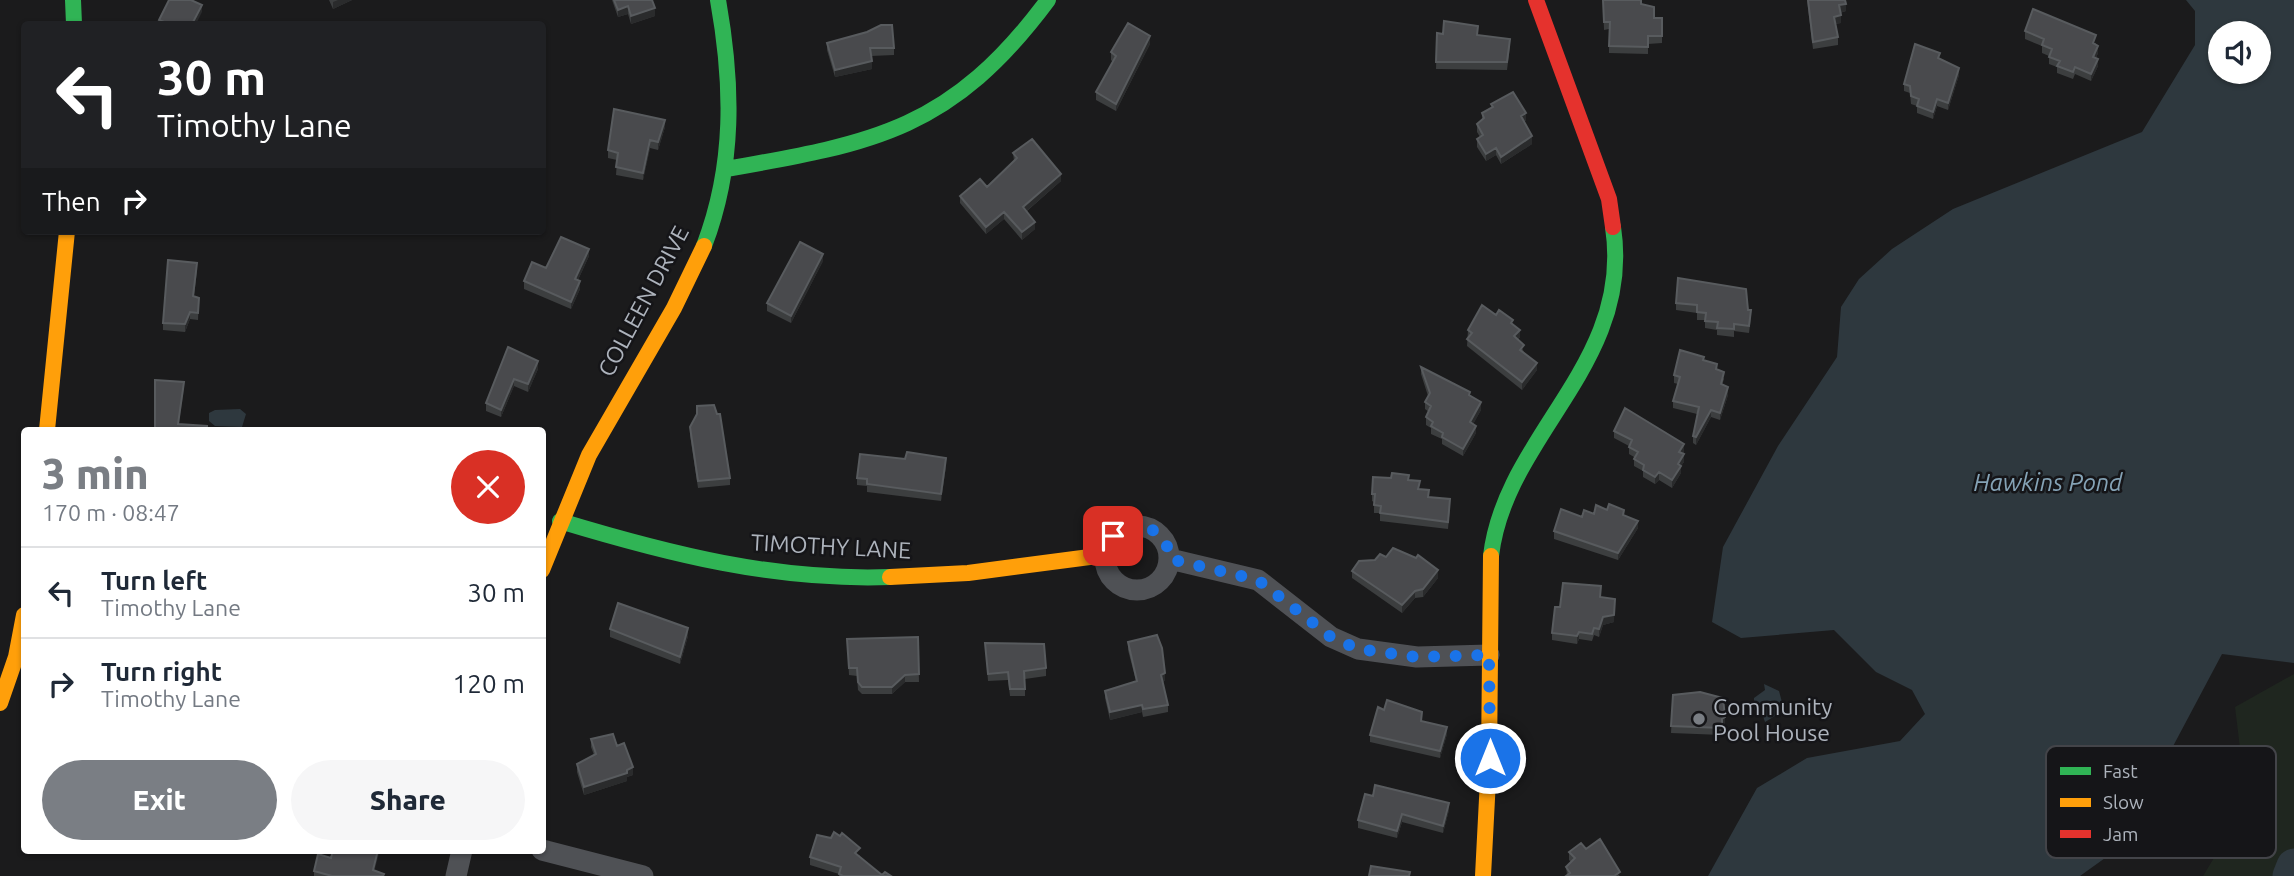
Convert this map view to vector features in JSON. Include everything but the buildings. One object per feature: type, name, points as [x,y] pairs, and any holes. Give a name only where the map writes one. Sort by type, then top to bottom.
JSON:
[{"type":"street","points":[[73,0],[74,21]]},
{"type":"street","name":"COLLEEN DRIVE","points":[[546,559],[595,443],[708,236],[726,169],[728,79],[718,0]]},
{"type":"street","points":[[726,169],[846,147],[913,122],[976,80],[1004,54],[1048,0]]},
{"type":"street","points":[[1483,876],[1490,783],[1489,655],[1492,554],[1500,510],[1514,480],[1595,352],[1610,307],[1616,262],[1615,231],[1607,190],[1536,0]]},
{"type":"street","points":[[47,427],[67,235]]},
{"type":"street","name":"TIMOTHY LANE","points":[[560,521],[706,562],[796,575],[931,576],[1031,567],[1105,555]]},
{"type":"street","points":[[1131,526],[1142,526],[1160,535],[1170,559],[1162,579],[1153,586],[1138,590],[1127,589],[1114,580],[1108,571],[1105,555],[1107,545],[1116,533],[1131,526]]},
{"type":"street","points":[[1170,559],[1258,580],[1331,637],[1358,649],[1417,657],[1489,655]]},
{"type":"street","points":[[0,703],[8,656],[21,623]]},
{"type":"street","points":[[546,851],[643,876]]},
{"type":"street","points":[[456,876],[461,854]]},
{"type":"shaded area","points":[[2294,674],[2294,876],[2203,876],[2214,858],[2276,858],[2276,746],[2240,746],[2235,707]]},
{"type":"water","name":"Hawkins Pond","points":[[2186,0],[2294,0],[2294,663],[2222,654],[2173,746],[2046,746],[2046,858],[2105,858],[2080,876],[1708,876],[1757,788],[1807,758],[1900,741],[1925,714],[1912,690],[1876,672],[1834,630],[1741,638],[1712,622],[1723,547],[1778,446],[1837,357],[1841,307],[1859,279],[1892,249],[1953,209],[2142,132],[2195,45],[2195,11]]},
{"type":"water","points":[[240,409],[246,414],[242,427],[215,426],[209,421],[209,413],[215,410]]},
{"type":"water","points":[[1764,684],[1779,691],[1783,706],[1780,713],[1765,722],[1762,713],[1754,710],[1754,698],[1765,690]]},
{"type":"waterway","points":[[2290,876],[2294,866]]},
{"type":"traffic: fast","points":[[73,0],[74,21]]},
{"type":"traffic: fast","points":[[704,246],[721,185],[728,124],[726,62],[718,0]]},
{"type":"traffic: fast","points":[[726,169],[826,150],[907,123],[943,103],[978,77],[1013,43],[1048,0]]},
{"type":"traffic: fast","points":[[1491,556],[1501,513],[1519,473],[1587,359],[1605,319],[1614,276],[1613,227]]},
{"type":"traffic: fast","points":[[560,521],[682,554],[764,570],[805,575],[890,577]]},
{"type":"traffic: slow","points":[[47,427],[67,235]]},
{"type":"traffic: slow","points":[[546,560],[589,455],[674,308],[704,246]]},
{"type":"traffic: slow","points":[[890,577],[968,573],[1105,555]]},
{"type":"traffic: slow","points":[[1483,876],[1489,760],[1491,556]]},
{"type":"traffic: slow","points":[[0,703],[16,657],[21,631]]},
{"type":"traffic: jam","points":[[1536,0],[1609,199],[1613,227]]},
{"type":"place","name":"Community Pool House","points":[[1699,719]]},
{"type":"route","points":[[1113,536],[1131,526],[1152,529],[1164,539],[1170,559],[1247,575],[1258,580],[1331,637],[1358,649],[1417,657],[1489,655],[1490,758]]}]
